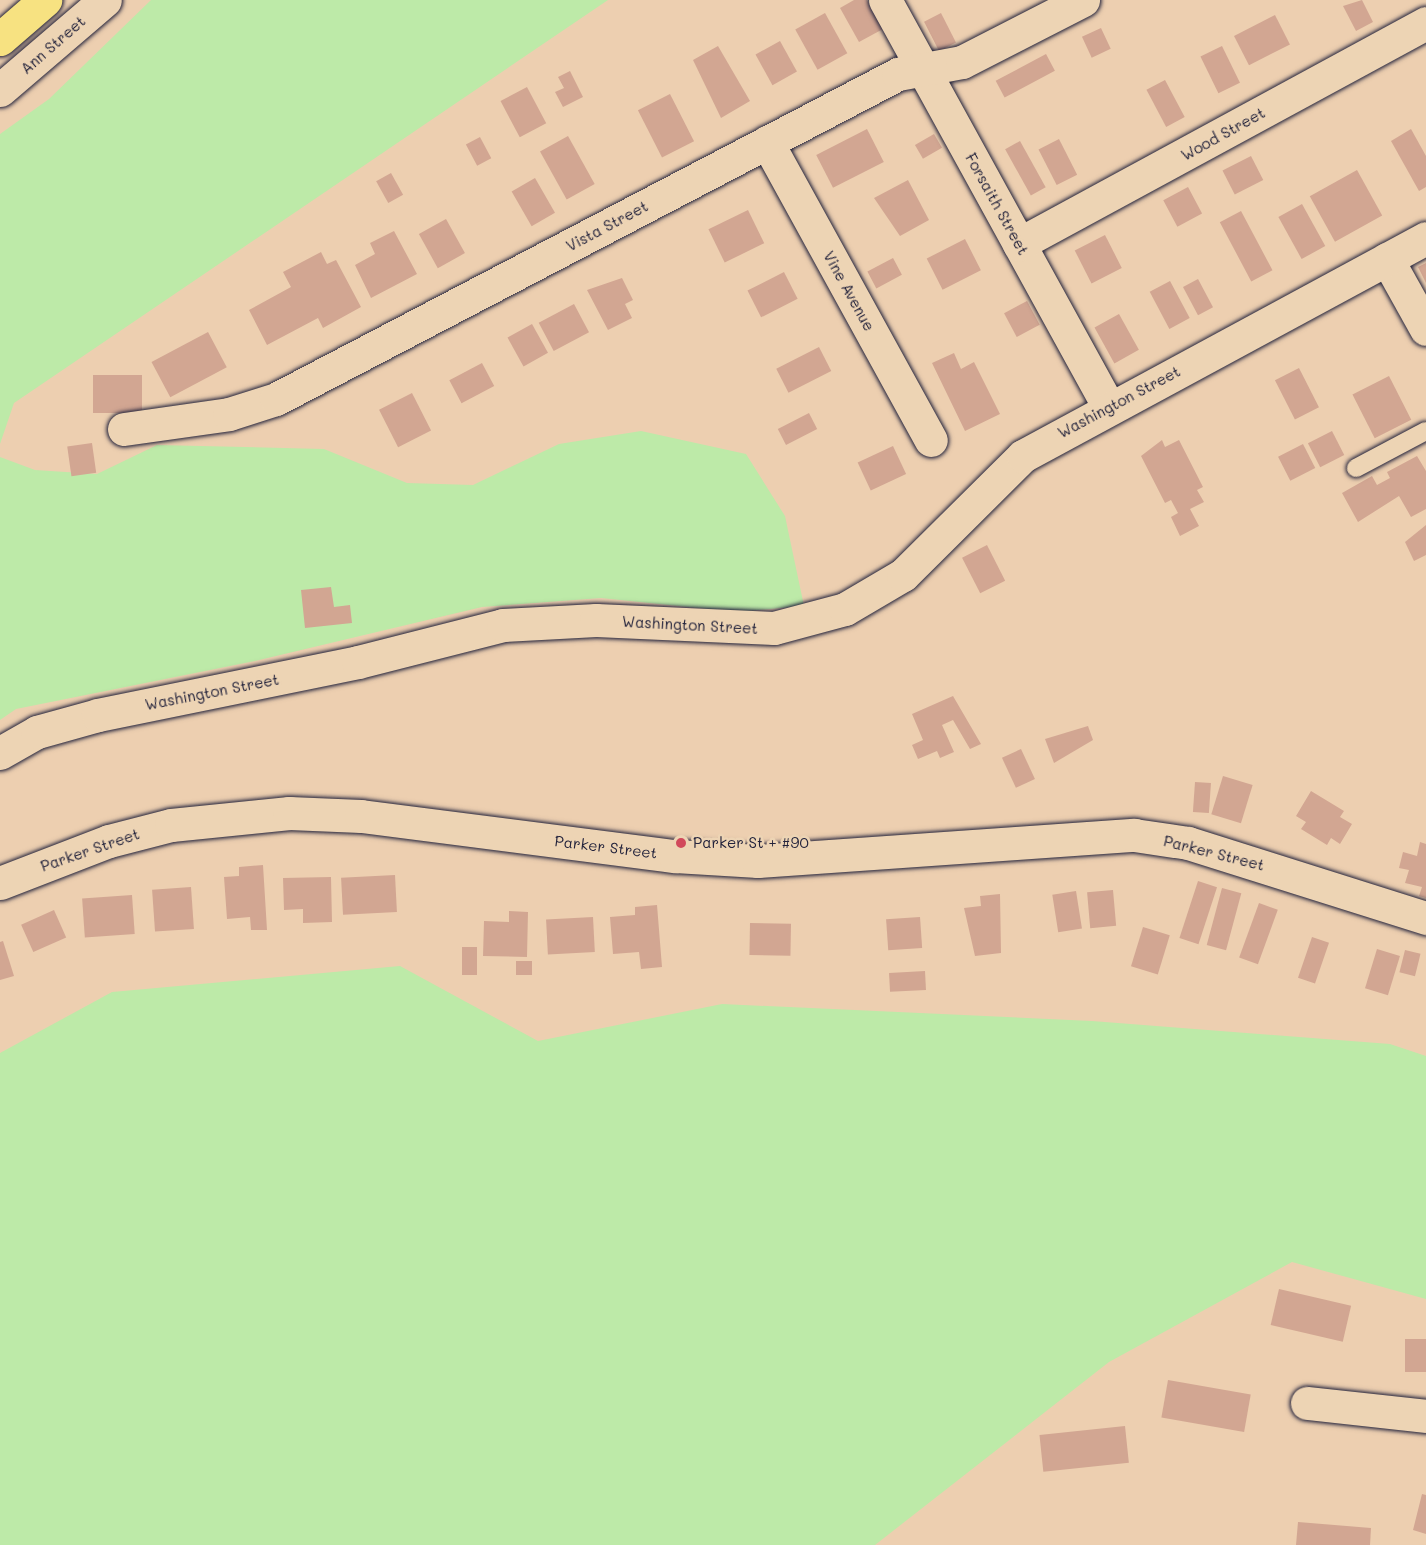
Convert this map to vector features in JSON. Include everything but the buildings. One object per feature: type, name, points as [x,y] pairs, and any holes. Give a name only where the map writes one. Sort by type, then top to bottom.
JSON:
[{"type":"highway","points":[[0,39],[45,0]]},
{"type":"street","name":"Ann Street","points":[[0,90],[105,0]]},
{"type":"street","name":"Forsaith Street","points":[[885,0],[1109,407]]},
{"type":"street","name":"Vista Street","points":[[124,429],[229,414],[276,399],[897,74],[962,62],[1083,0]]},
{"type":"street","name":"Wood Street","points":[[1019,244],[1426,23]]},
{"type":"street","name":"Vine Avenue","points":[[767,142],[931,440]]},
{"type":"street","name":"Washington Street","points":[[0,753],[37,732],[98,715],[358,662],[503,625],[596,620],[744,629],[807,622],[845,609],[903,575],[1023,456],[1109,407],[1426,238]]},
{"type":"street","points":[[1387,259],[1426,329]]},
{"type":"street","name":"Parker Street","points":[[0,884],[109,841],[171,825],[289,813],[361,816],[675,856],[758,861],[1134,835],[1218,852],[1426,918]]},
{"type":"street","points":[[1307,1402],[1426,1416]]},
{"type":"lane","points":[[1356,468],[1426,431]]},
{"type":"green space","points":[[151,0],[608,0],[14,403],[0,444],[0,134],[49,99]]},
{"type":"green space","points":[[641,431],[746,454],[785,516],[804,606],[736,612],[601,598],[482,607],[255,661],[16,709],[0,720],[0,457],[35,470],[97,474],[157,445],[324,449],[407,483],[473,485],[559,444]]},
{"type":"green space","points":[[400,966],[538,1041],[722,1004],[1092,1021],[1390,1044],[1426,1056],[1426,1299],[1292,1262],[1109,1362],[875,1545],[0,1545],[0,1053],[112,992]]},
{"type":"place","name":"Parker St + #90","points":[[681,843]]}]
